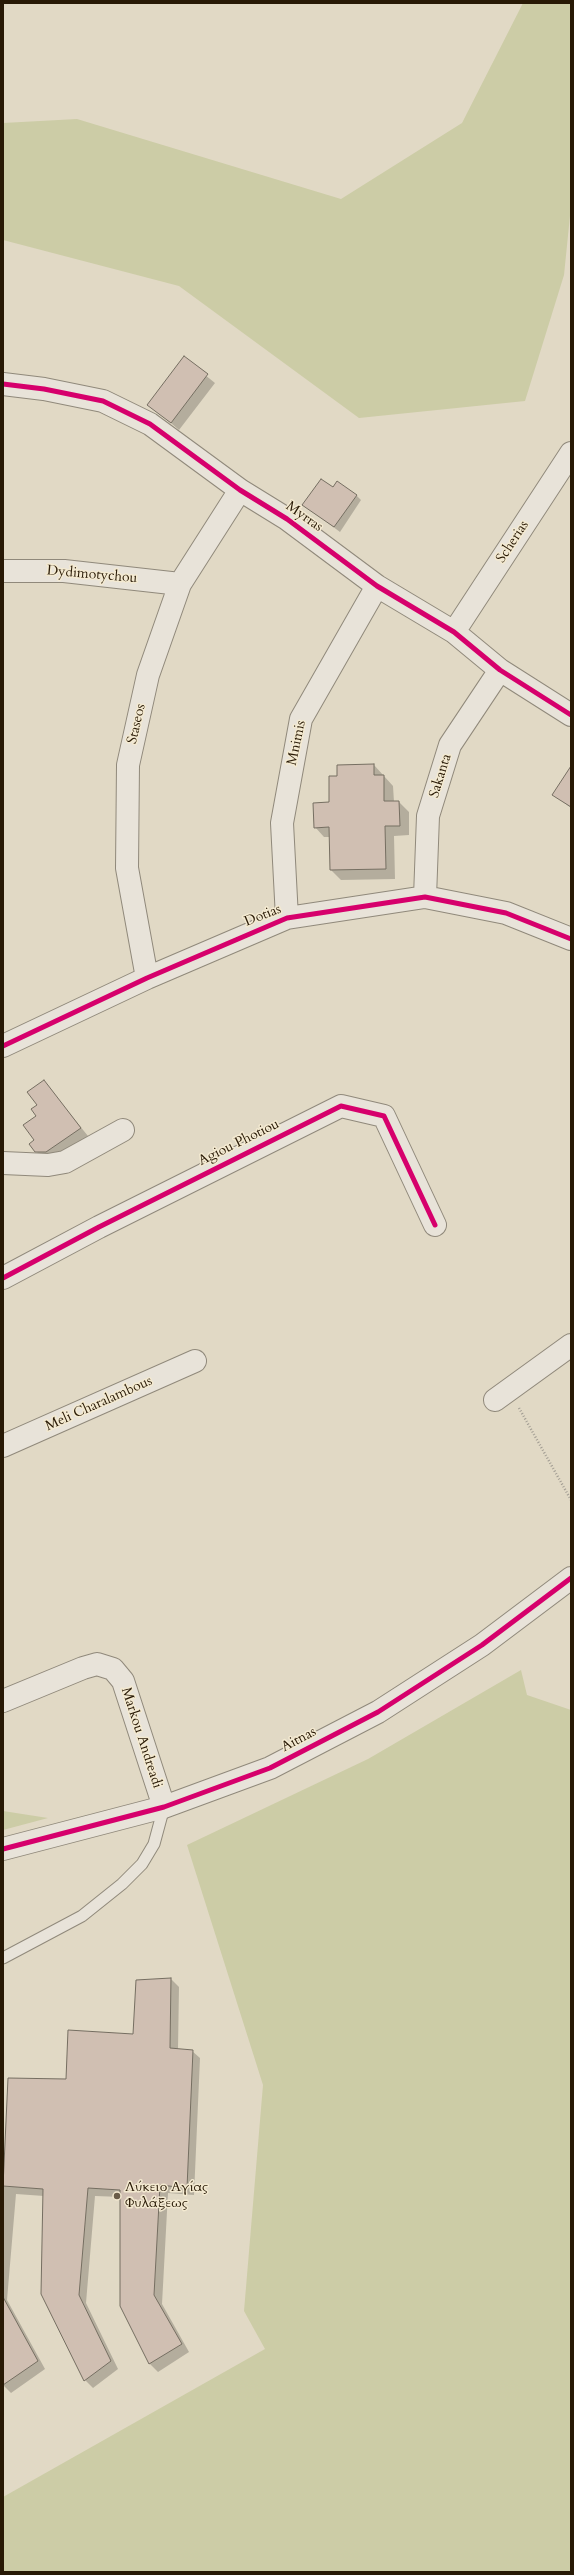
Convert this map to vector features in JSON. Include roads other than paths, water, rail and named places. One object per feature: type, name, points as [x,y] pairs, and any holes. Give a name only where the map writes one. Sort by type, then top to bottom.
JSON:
[{"type":"street","name":"Myrras","points":[[3,384],[44,389],[103,400],[150,424],[240,490],[287,519],[377,586],[454,632],[500,670],[571,715]]},
{"type":"street","name":"Scherias","points":[[454,632],[571,453]]},
{"type":"street","name":"Staseos","points":[[147,978],[127,868],[128,765],[148,675],[180,584],[240,490]]},
{"type":"street","name":"Dydimotychou","points":[[3,571],[64,571],[180,584]]},
{"type":"street","name":"Mnimis","points":[[287,918],[282,823],[301,719],[377,586]]},
{"type":"street","name":"Sakanta","points":[[425,897],[428,816],[450,745],[500,670]]},
{"type":"street","name":"Dotias","points":[[3,1046],[147,978],[287,918],[425,897],[506,913],[571,939]]},
{"type":"street","name":"Agiou Photiou","points":[[3,1278],[99,1227],[341,1106],[384,1116],[435,1225]]},
{"type":"street","points":[[3,1163],[48,1165],[65,1162],[123,1130]]},
{"type":"street","points":[[502,1395],[571,1344]]},
{"type":"street","name":"Meli Charalambous","points":[[3,1446],[196,1361]]},
{"type":"street","name":"Aitnas","points":[[3,1849],[164,1807],[270,1768],[378,1712],[482,1645],[571,1578]]},
{"type":"street","name":"Markou Andreadi","points":[[3,1701],[83,1668],[98,1664],[113,1669],[123,1681],[164,1807]]},
{"type":"lane","points":[[3,1958],[82,1916],[122,1884],[142,1864],[154,1844],[164,1807]]},
{"type":"place","name":"Λύκειο Αγίας Φυλάξεως","points":[[117,2196]]}]
